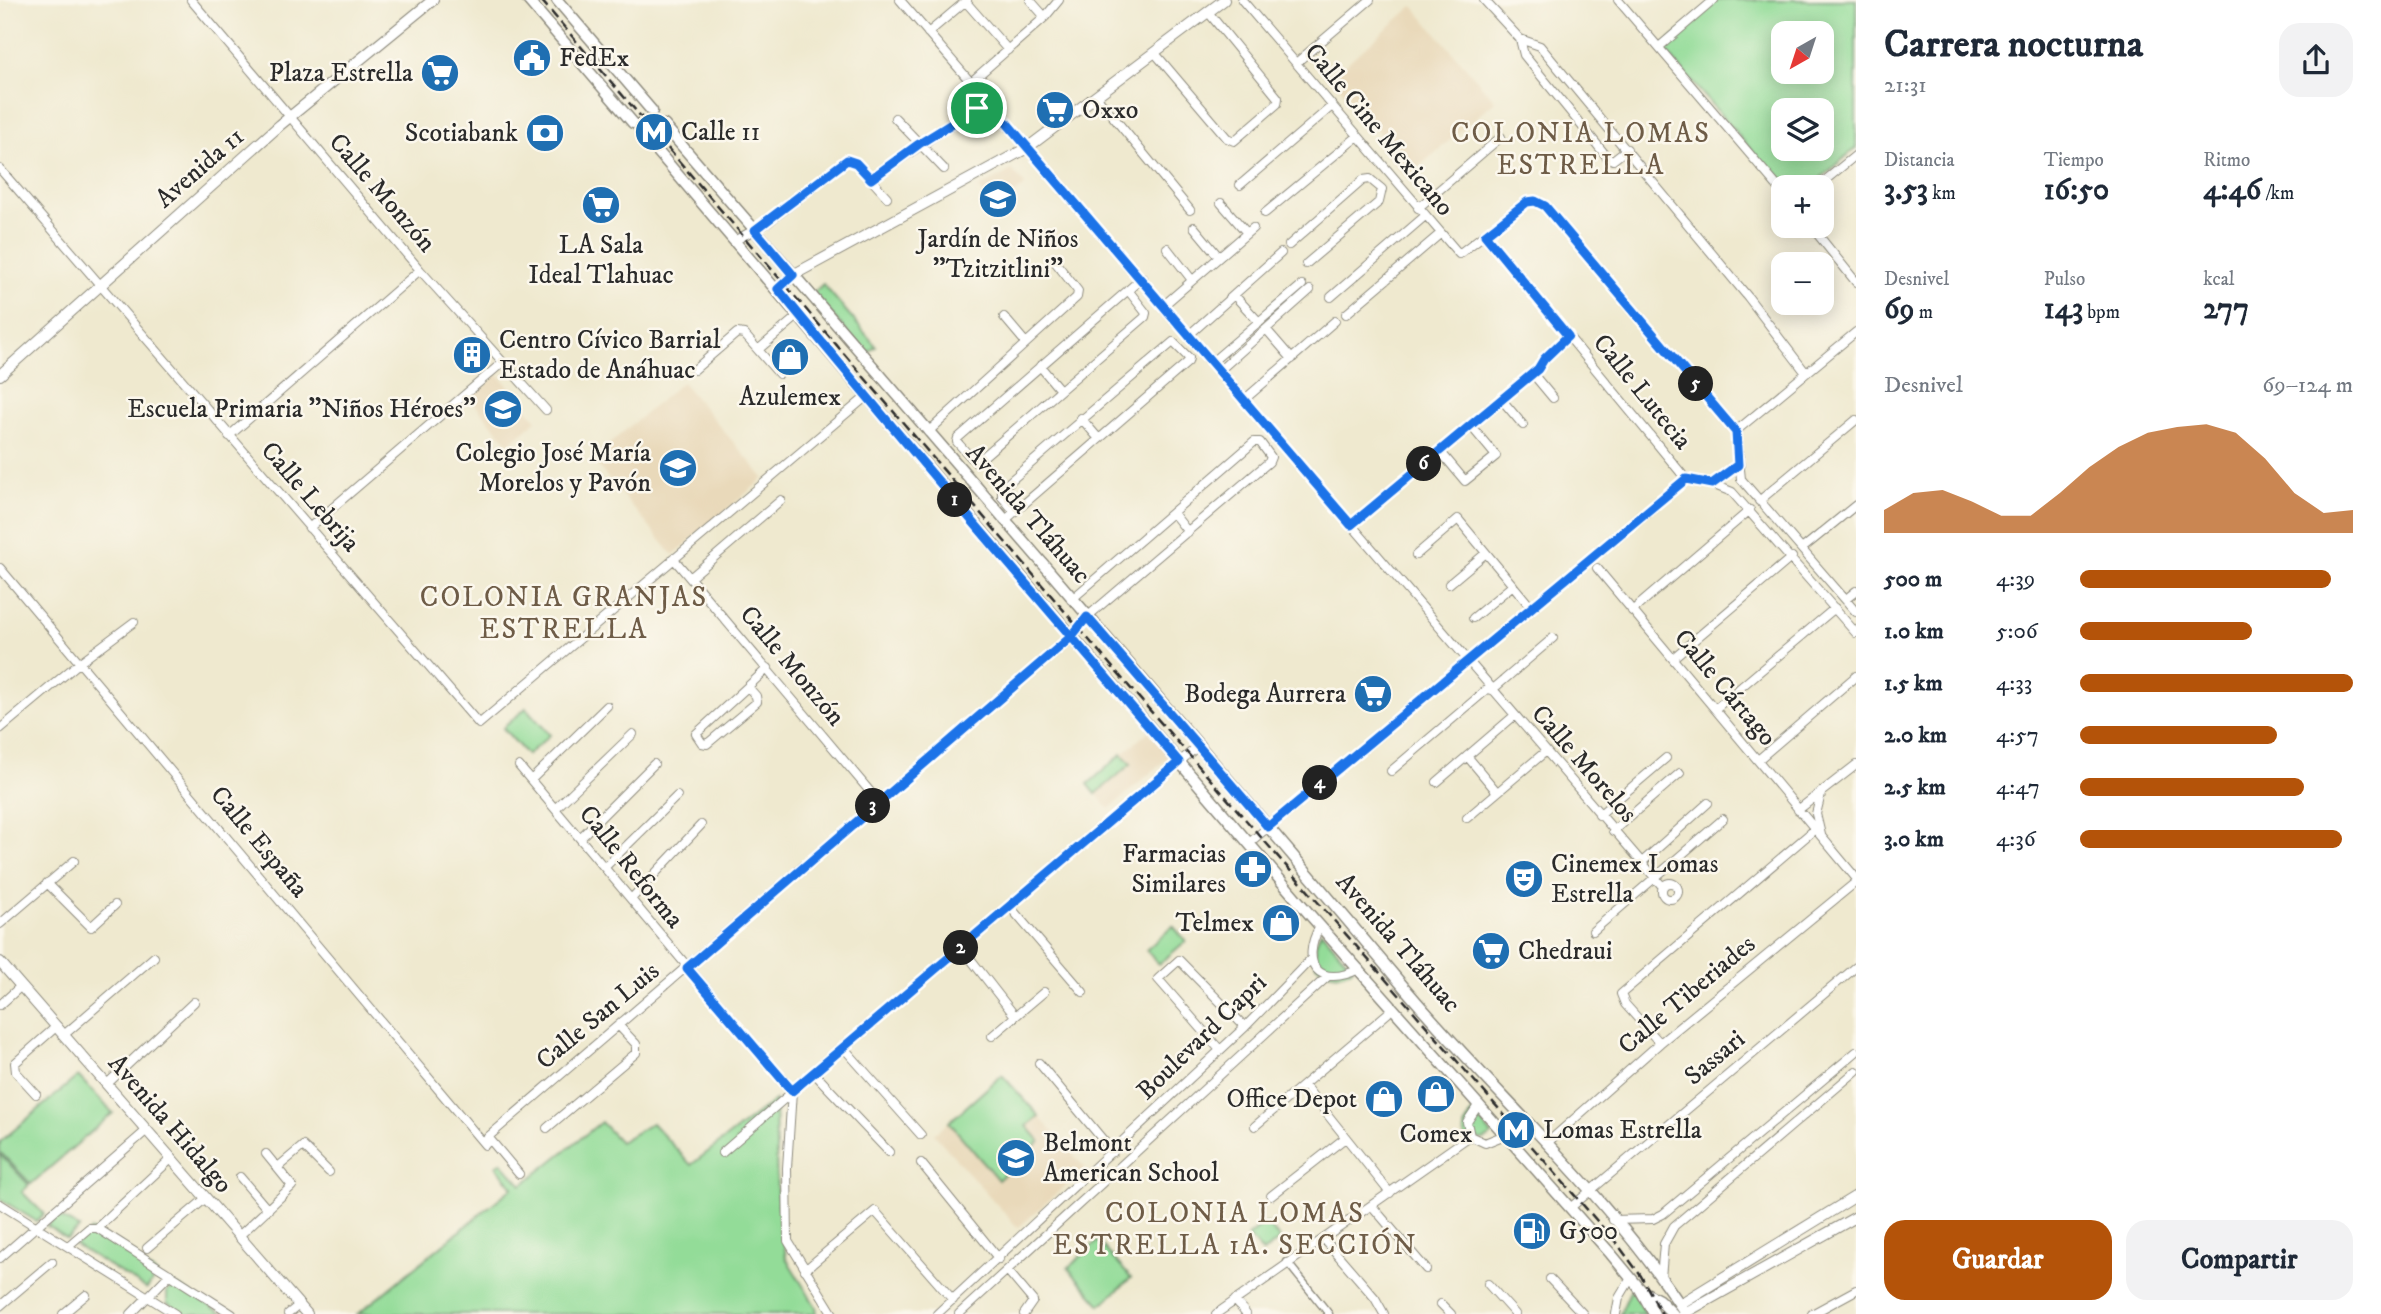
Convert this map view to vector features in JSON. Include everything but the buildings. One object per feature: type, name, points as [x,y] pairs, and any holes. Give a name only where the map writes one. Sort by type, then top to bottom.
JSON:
[{"type":"main road","points":[[528,0],[634,123]]},
{"type":"main road","points":[[557,0],[653,111]]},
{"type":"main road","name":"Avenida Tláhuac","points":[[664,125],[1427,1013],[1590,1190],[1661,1278],[1681,1312]]},
{"type":"main road","name":"Avenida Tláhuac","points":[[648,141],[778,289],[1249,844],[1611,1254],[1640,1289],[1654,1314]]},
{"type":"main road","points":[[1611,1254],[1629,1240]]},
{"type":"main road","points":[[1640,1289],[1681,1312]]},
{"type":"street","name":"Calle Monzón","points":[[191,0],[420,270],[546,410]]},
{"type":"street","name":"Avenida 11","points":[[0,375],[289,118],[433,0]]},
{"type":"street","name":"Calle Morelos","points":[[900,0],[1142,278],[1466,660],[1663,887]]},
{"type":"street","points":[[1030,0],[1045,17]]},
{"type":"street","points":[[971,82],[1045,17],[1059,0]]},
{"type":"street","points":[[778,289],[793,275],[1027,148],[1224,0]]},
{"type":"street","name":"Calle Cine Mexicano","points":[[1242,0],[1459,254],[1485,235]]},
{"type":"street","points":[[1296,63],[1370,0]]},
{"type":"street","points":[[1484,0],[1520,39],[1524,55],[1608,158],[1613,160],[1627,149]]},
{"type":"street","points":[[1618,0],[1771,179]]},
{"type":"street","points":[[1659,47],[1714,0]]},
{"type":"street","points":[[928,33],[966,1],[1007,50]]},
{"type":"street","points":[[1154,52],[1227,138],[1234,141],[1277,104],[1276,94],[1208,12]]},
{"type":"street","points":[[1520,39],[1541,46],[1733,279],[1806,373]]},
{"type":"street","points":[[1096,96],[1190,210]]},
{"type":"street","points":[[871,179],[987,100]]},
{"type":"street","points":[[1240,185],[1332,106]]},
{"type":"street","points":[[895,118],[944,169]]},
{"type":"street","points":[[1265,213],[1358,136]]},
{"type":"street","points":[[1418,208],[1501,137]]},
{"type":"street","points":[[1832,175],[1856,155]]},
{"type":"street","points":[[734,241],[755,230],[847,160],[856,163],[887,197]]},
{"type":"street","name":"Calle Lebrija","points":[[0,169],[479,724],[673,558]]},
{"type":"street","points":[[1379,186],[1392,176]]},
{"type":"street","points":[[1289,245],[1363,180],[1370,179],[1379,186],[1382,197],[1379,202],[1306,264]]},
{"type":"street","points":[[1485,235],[1527,202],[1535,201],[1545,206],[1736,432],[1741,479],[1856,612]]},
{"type":"street","points":[[1164,304],[1250,230],[1221,204]]},
{"type":"street","points":[[1331,297],[1425,216]]},
{"type":"street","points":[[1194,227],[1219,257]]},
{"type":"street","points":[[1346,314],[1440,234]]},
{"type":"street","name":"Calle Lutecia","points":[[1485,235],[1686,479]]},
{"type":"street","points":[[1821,238],[1856,282]]},
{"type":"street","points":[[1167,248],[1192,280]]},
{"type":"street","points":[[1190,334],[1281,253]]},
{"type":"street","points":[[928,432],[1077,297],[1078,291],[1056,263]]},
{"type":"street","points":[[229,436],[420,270]]},
{"type":"street","points":[[1128,290],[1146,313],[1145,317],[976,463],[957,442],[958,438],[1040,366],[1128,290],[1142,278]]},
{"type":"street","points":[[1213,361],[1302,285]]},
{"type":"street","points":[[1220,370],[1310,290]]},
{"type":"street","points":[[1234,295],[1259,321]]},
{"type":"street","points":[[759,349],[799,315]]},
{"type":"street","points":[[1004,317],[1026,343]]},
{"type":"street","points":[[1245,400],[1335,321]]},
{"type":"street","points":[[1266,329],[1292,359]]},
{"type":"street","points":[[1736,432],[1856,332]]},
{"type":"street","points":[[694,370],[737,333],[744,334],[779,374]]},
{"type":"street","points":[[1351,525],[1532,374],[1568,336]]},
{"type":"street","points":[[1004,521],[1015,512],[1188,362],[1189,358],[1177,343],[1173,342],[1081,418],[1002,488],[1000,494],[1015,512]]},
{"type":"street","points":[[309,528],[503,362]]},
{"type":"street","points":[[1040,366],[1060,390]]},
{"type":"street","points":[[1532,374],[1553,398]]},
{"type":"street","points":[[673,558],[867,396]]},
{"type":"street","points":[[1502,400],[1523,425]]},
{"type":"street","points":[[1081,418],[1099,439]]},
{"type":"street","points":[[1759,501],[1856,420]]},
{"type":"street","points":[[1440,451],[1465,481],[1496,456],[1471,426]]},
{"type":"street","name":"Calle San Luis","points":[[485,1142],[1071,637],[1087,617],[1269,462],[1271,457],[1260,442],[1254,442],[1173,513]]},
{"type":"street","points":[[1712,484],[1738,465]]},
{"type":"street","points":[[1249,844],[1466,660],[1686,479],[1712,484],[1732,492],[1814,582],[1856,634]]},
{"type":"street","points":[[690,578],[781,500]]},
{"type":"street","points":[[1803,548],[1856,505]]},
{"type":"street","points":[[1632,611],[1750,510]]},
{"type":"street","points":[[1071,600],[1173,513],[1188,532]]},
{"type":"street","points":[[1416,555],[1458,519],[1530,607]]},
{"type":"street","points":[[1449,584],[1486,553]]},
{"type":"street","name":"Calle Monzón","points":[[673,558],[878,801]]},
{"type":"street","points":[[1673,659],[1792,558]]},
{"type":"street","name":"Calle España","points":[[0,568],[485,1142]]},
{"type":"street","name":"Calle Cártago","points":[[1597,568],[1856,880]]},
{"type":"street","points":[[1814,582],[1825,573]]},
{"type":"street","points":[[1473,618],[1513,584]]},
{"type":"street","points":[[1846,599],[1856,591]]},
{"type":"street","points":[[1715,709],[1835,608]]},
{"type":"street","points":[[0,729],[79,663],[134,622]]},
{"type":"street","points":[[1391,771],[1553,638]]},
{"type":"street","points":[[748,687],[756,696],[757,702],[707,744],[702,743],[696,734],[768,668]]},
{"type":"street","points":[[1758,760],[1856,676]]},
{"type":"street","points":[[531,780],[607,706]]},
{"type":"street","points":[[1437,782],[1514,716]]},
{"type":"street","points":[[556,808],[633,734]]},
{"type":"street","points":[[722,1153],[1197,747]]},
{"type":"street","points":[[1467,818],[1545,752]]},
{"type":"street","points":[[1467,756],[1497,792]]},
{"type":"street","points":[[1599,815],[1666,758]]},
{"type":"street","points":[[580,838],[654,764]]},
{"type":"street","name":"Calle Reforma","points":[[519,766],[632,898],[791,1093]]},
{"type":"street","points":[[1798,810],[1853,768],[1856,778]]},
{"type":"street","points":[[1613,831],[1680,773]]},
{"type":"street","points":[[1660,1044],[1625,1004],[1621,994],[1818,832],[1816,814],[1821,794]]},
{"type":"street","points":[[605,867],[677,796]]},
{"type":"street","points":[[1641,863],[1708,803]]},
{"type":"street","points":[[1593,931],[1723,819]]},
{"type":"street","points":[[632,898],[701,825]]},
{"type":"street","points":[[0,924],[74,861]]},
{"type":"street","name":"Calle Tiberiades","points":[[1547,1143],[1660,1044],[1856,880]]},
{"type":"street","points":[[47,883],[91,927],[115,905]]},
{"type":"street","points":[[1011,908],[1083,992]]},
{"type":"street","points":[[1320,926],[1313,940],[1310,960],[1327,977],[1340,977],[1359,969]]},
{"type":"street","points":[[962,948],[1015,1016]]},
{"type":"street","points":[[36,1094],[16,1072],[15,1063],[154,957]]},
{"type":"street","points":[[1220,1049],[1158,979],[1180,960],[1245,1027]]},
{"type":"street","name":"Boulevard Capri","points":[[937,1314],[1245,1027],[1310,960]]},
{"type":"street","name":"Avenida Hidalgo","points":[[0,961],[307,1314]]},
{"type":"street","name":"Sassari","points":[[1570,1208],[1856,967]]},
{"type":"street","name":"Boulevard Capri","points":[[959,1314],[1327,977]]},
{"type":"street","points":[[0,1005],[21,986]]},
{"type":"street","points":[[992,1036],[1044,992]]},
{"type":"street","points":[[107,1084],[194,1002]]},
{"type":"street","points":[[1255,1126],[1388,1013]]},
{"type":"street","points":[[547,1128],[636,1053],[636,1044],[619,1026]]},
{"type":"street","points":[[844,1046],[920,1135]]},
{"type":"street","points":[[1613,1220],[1653,1219],[1663,1214],[1856,1052]]},
{"type":"street","points":[[1039,1063],[1113,1152]]},
{"type":"street","points":[[1661,1278],[1664,1244],[1674,1226],[1856,1071]]},
{"type":"street","points":[[814,1073],[889,1153]]},
{"type":"street","points":[[1304,1085],[1390,1193]]},
{"type":"street","points":[[1811,1090],[1820,1100]]},
{"type":"street","points":[[791,1093],[788,1241],[833,1314]]},
{"type":"street","points":[[1470,1136],[1467,1122],[1479,1104]]},
{"type":"street","points":[[0,1258],[147,1130]]},
{"type":"street","points":[[1470,1136],[1485,1143],[1505,1135]]},
{"type":"street","points":[[1216,1314],[1470,1136]]},
{"type":"street","points":[[1271,1196],[1345,1138]]},
{"type":"street","points":[[485,1142],[519,1174]]},
{"type":"street","points":[[278,1167],[303,1146],[328,1172]]},
{"type":"street","points":[[239,1236],[292,1186],[266,1154]]},
{"type":"street","points":[[97,1228],[172,1158]]},
{"type":"street","points":[[921,1163],[999,1259]]},
{"type":"street","points":[[240,1177],[268,1210]]},
{"type":"street","points":[[1681,1312],[1856,1196]]},
{"type":"street","points":[[147,1248],[206,1198]]},
{"type":"street","points":[[0,1204],[175,1314]]},
{"type":"street","points":[[1372,1206],[1426,1269]]},
{"type":"street","points":[[805,1270],[875,1211],[953,1300]]},
{"type":"street","points":[[1663,1214],[1674,1226]]},
{"type":"street","points":[[1681,1312],[1856,1217]]},
{"type":"street","points":[[68,1246],[89,1228],[97,1228],[232,1314]]},
{"type":"street","points":[[1324,1239],[1375,1298],[1384,1314]]},
{"type":"street","points":[[0,1306],[52,1262]]},
{"type":"street","points":[[1287,1262],[1329,1314]]},
{"type":"street","points":[[1007,1270],[1034,1301],[1024,1314]]},
{"type":"street","points":[[131,1314],[170,1273]]},
{"type":"street","points":[[1616,1314],[1619,1298],[1631,1278]]},
{"type":"street","points":[[1550,1279],[1583,1314]]},
{"type":"street","points":[[1488,1284],[1515,1314]]},
{"type":"street","points":[[1812,1314],[1856,1290]]},
{"type":"street","points":[[64,1314],[86,1295]]},
{"type":"street","points":[[1235,1300],[1245,1314]]},
{"type":"street","points":[[1441,1304],[1451,1314]]},
{"type":"street","points":[[288,1314],[299,1305]]},
{"type":"shaded area","points":[[1413,6],[1495,101],[1406,178],[1392,161],[1399,155],[1331,77]]},
{"type":"shaded area","name":"Jardín de Niños \"Tzitzitlini\"","points":[[1012,170],[1025,185],[997,209],[979,188]]},
{"type":"shaded area","name":"Escuela Primaria \"Niños Héroes\"","points":[[498,374],[537,420],[509,444],[470,398]]},
{"type":"shaded area","name":"Colegio José María Morelos y Pavón","points":[[682,382],[764,478],[673,555],[592,459]]},
{"type":"shaded area","points":[[1149,731],[1170,756],[1109,809],[1088,784]]},
{"type":"shaded area","name":"Belmont American School","points":[[1002,1075],[1085,1168],[1018,1228],[934,1134]]},
{"type":"green space","points":[[1718,0],[1856,0],[1856,148],[1824,175],[1773,175],[1662,47]]},
{"type":"green space","points":[[823,284],[876,346],[866,354],[813,293]]},
{"type":"green space","points":[[526,708],[550,735],[527,755],[503,728]]},
{"type":"green space","points":[[1122,754],[1131,764],[1096,794],[1088,784]]},
{"type":"green space","points":[[1173,926],[1186,941],[1159,964],[1146,950]]},
{"type":"green space","points":[[1321,931],[1353,968],[1344,973],[1334,973],[1316,965],[1316,943]]},
{"type":"green space","points":[[1002,1075],[1039,1116],[1027,1126],[1040,1141],[998,1180],[949,1122]]},
{"type":"green space","points":[[78,1076],[113,1113],[31,1184],[0,1152],[0,1142]]},
{"type":"green space","points":[[775,1100],[777,1195],[786,1258],[816,1307],[817,1314],[358,1314],[513,1187],[496,1166],[501,1162],[522,1185],[601,1122],[620,1142],[652,1123],[691,1165]]},
{"type":"green space","points":[[1473,1111],[1492,1135],[1484,1140],[1469,1140],[1464,1135],[1464,1127]]},
{"type":"green space","points":[[0,1154],[29,1185],[22,1192],[44,1214],[36,1221],[0,1199]]},
{"type":"green space","points":[[58,1216],[79,1228],[67,1239],[47,1226]]},
{"type":"green space","points":[[1266,1223],[1280,1239],[1263,1253],[1248,1236]]},
{"type":"green space","points":[[91,1230],[157,1274],[147,1289],[75,1245]]},
{"type":"green space","points":[[1098,1241],[1131,1278],[1101,1305],[1068,1268]]},
{"type":"green space","points":[[177,1285],[223,1314],[185,1314],[167,1303],[167,1291]]},
{"type":"green space","points":[[1631,1289],[1646,1314],[1620,1314]]},
{"type":"tunnel","points":[[633,123],[648,140]]},
{"type":"railway","points":[[541,0],[1126,683],[1619,1246],[1641,1276],[1662,1314]]},
{"type":"place","name":"FedEx","points":[[532,58]]},
{"type":"place","name":"Plaza Estrella","points":[[440,73]]},
{"type":"place","name":"Oxxo","points":[[1055,110]]},
{"type":"place","name":"Calle 11","points":[[654,132]]},
{"type":"place","name":"Scotiabank","points":[[545,133]]},
{"type":"place","name":"Jardín de Niños \"Tzitzitlini\"","points":[[998,199]]},
{"type":"place","name":"LA Sala Ideal Tlahuac","points":[[601,205]]},
{"type":"place","name":"Centro Cívico Barrial Estado de Anáhuac","points":[[472,355]]},
{"type":"place","name":"Azulemex","points":[[790,357]]},
{"type":"place","name":"Escuela Primaria \"Niños Héroes\"","points":[[503,409]]},
{"type":"place","name":"Colegio José María Morelos y Pavón","points":[[678,468]]},
{"type":"place","name":"Bodega Aurrera","points":[[1373,694]]},
{"type":"place","name":"Farmacias Similares","points":[[1253,869]]},
{"type":"place","name":"Cinemex Lomas Estrella","points":[[1524,879]]},
{"type":"place","name":"Telmex","points":[[1281,923]]},
{"type":"place","name":"Chedraui","points":[[1491,951]]},
{"type":"place","name":"Comex","points":[[1436,1094]]},
{"type":"place","name":"Office Depot","points":[[1384,1099]]},
{"type":"place","name":"Lomas Estrella","points":[[1516,1130]]},
{"type":"place","name":"Belmont American School","points":[[1016,1158]]},
{"type":"place","name":"G500","points":[[1532,1231]]},
{"type":"district","name":"COLONIA LOMAS ESTRELLA","points":[[1581,149]]},
{"type":"district","name":"COLONIA GRANJAS ESTRELLA","points":[[564,613]]},
{"type":"district","name":"COLONIA LOMAS ESTRELLA 1A. SECCIÓN","points":[[1235,1229]]},
{"type":"route","points":[[977,108],[919,144],[871,179],[852,159],[847,160],[755,230],[793,275],[778,289],[1071,637],[1179,762],[1158,777],[1011,908],[792,1091],[687,968],[1071,637],[1087,617],[1268,827],[1482,646],[1686,479],[1712,484],[1729,474],[1738,465],[1740,457],[1736,432],[1545,206],[1535,201],[1527,202],[1485,235],[1568,336],[1544,359],[1538,369],[1351,525],[987,100],[977,108]]}]
